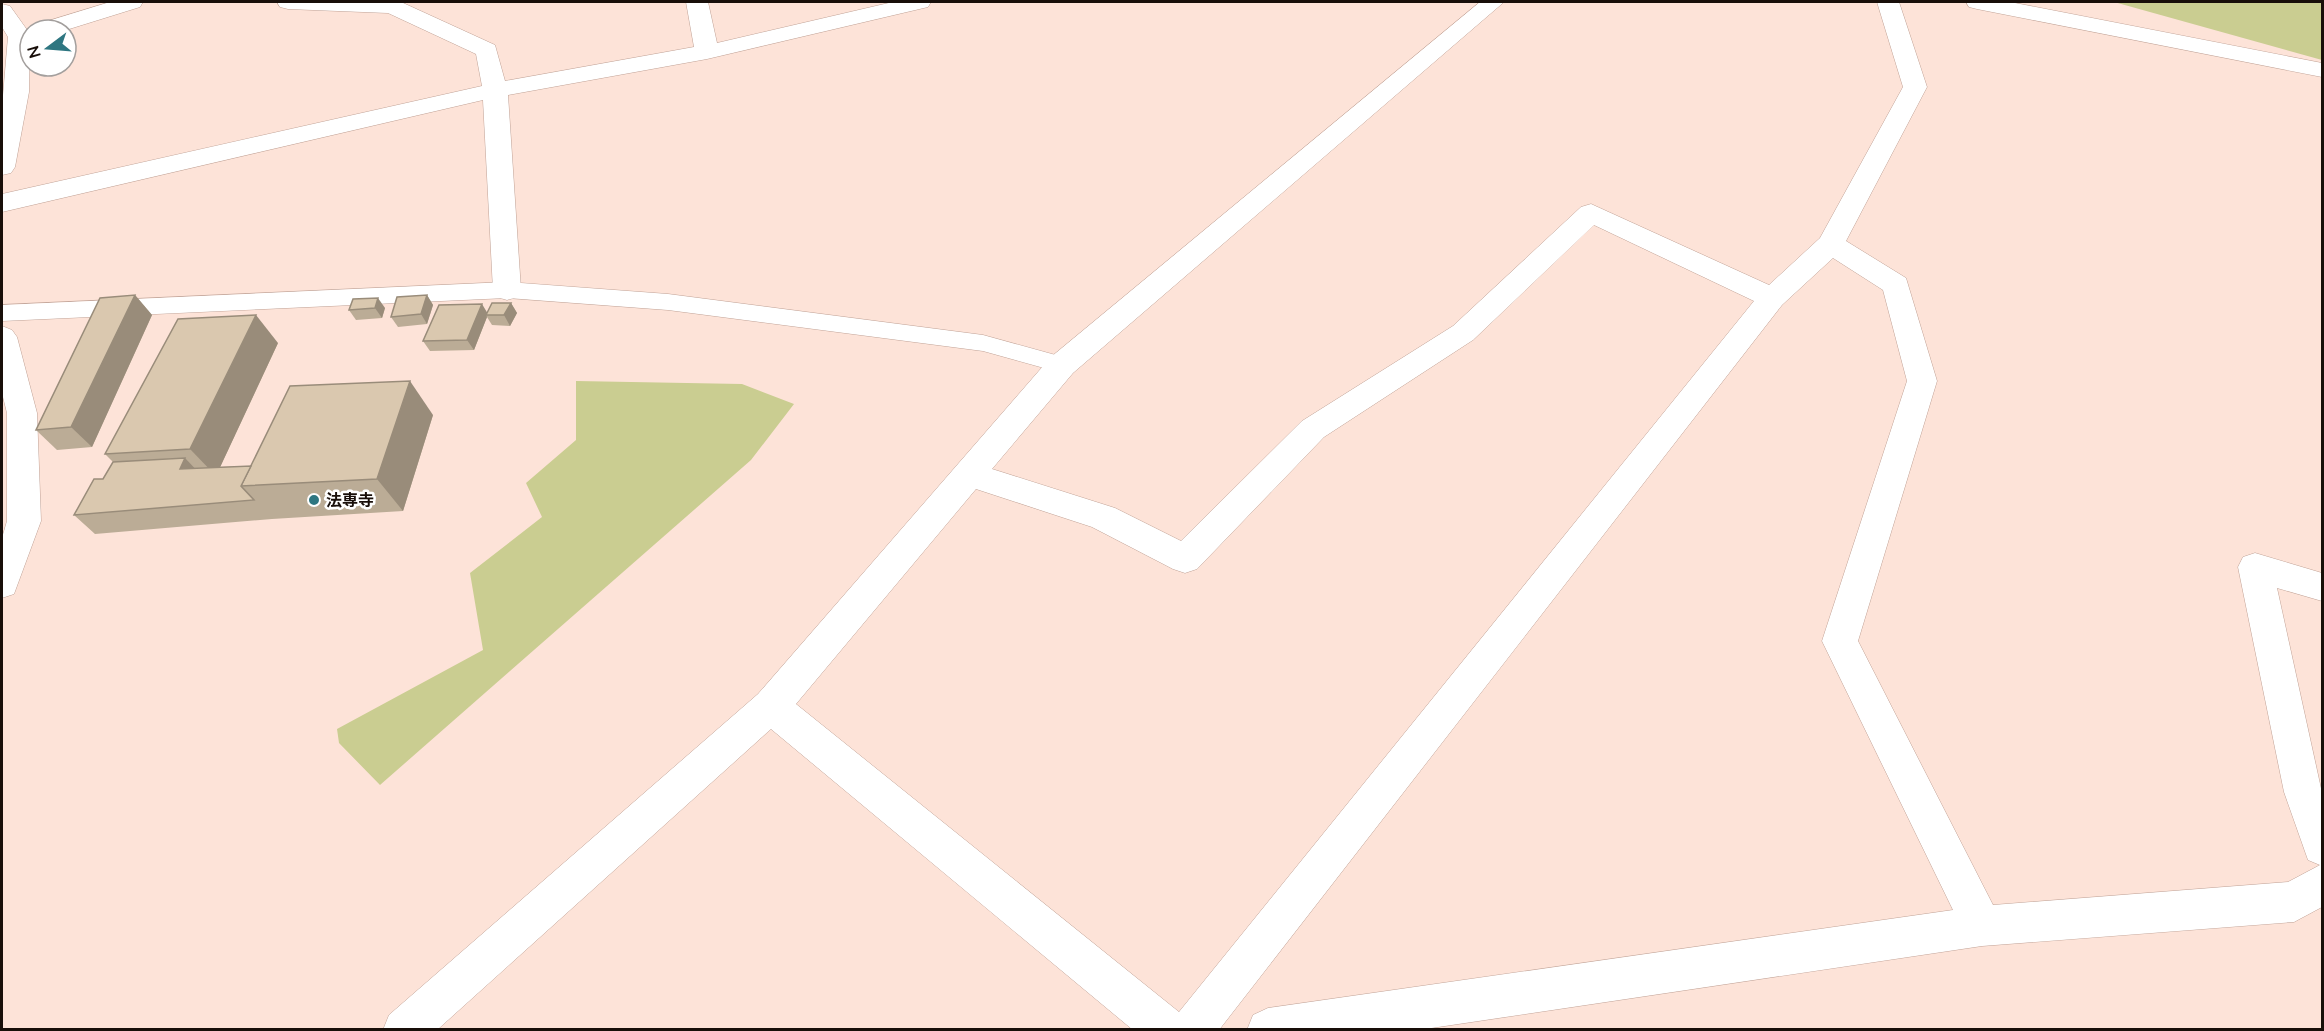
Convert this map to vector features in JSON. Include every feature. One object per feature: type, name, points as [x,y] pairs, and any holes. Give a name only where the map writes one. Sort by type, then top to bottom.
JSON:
[{"type":"street","points":[[52,18],[75,2]]},
{"type":"street","points":[[78,18],[132,2]]},
{"type":"street","points":[[288,2],[392,6],[487,50],[495,90],[507,290]]},
{"type":"street","points":[[697,2],[707,52]]},
{"type":"street","points":[[2,203],[495,90],[707,52],[920,2]]},
{"type":"street","points":[[404,1029],[771,706],[1062,365],[1492,2]]},
{"type":"street","points":[[1192,1029],[1772,298],[1831,244],[1915,87],[1888,2]]},
{"type":"street","points":[[1977,2],[2322,70]]},
{"type":"street","points":[[2,11],[18,23]]},
{"type":"street","points":[[2,167],[20,78]]},
{"type":"street","points":[[969,474],[1103,517],[1185,559],[1313,429],[1463,333],[1591,213],[1772,298]]},
{"type":"street","points":[[1831,244],[1896,285],[1922,381],[1840,641],[1982,926]]},
{"type":"street","points":[[2,338],[22,413],[24,521],[2,584]]},
{"type":"street","points":[[2322,587],[2255,567],[2303,792],[2322,847]]},
{"type":"street","points":[[771,706],[1167,1029]]},
{"type":"street","points":[[1268,1029],[1982,926],[2295,902],[2322,884]]},
{"type":"lane","points":[[2,313],[507,290],[668,302],[983,343],[1062,365]]},
{"type":"green space","points":[[2114,2],[2322,2],[2322,60]]},
{"type":"green space","points":[[576,381],[742,384],[794,404],[751,460],[380,785],[339,743],[337,729],[483,650],[470,573],[542,517],[526,483],[576,440]]},
{"type":"building","points":[[135,295],[71,427],[36,430],[100,298]]},
{"type":"building","points":[[427,295],[421,314],[391,317],[397,297]]},
{"type":"building","points":[[378,298],[375,308],[349,310],[353,299]]},
{"type":"building","points":[[492,303],[511,303],[504,315],[486,315]]},
{"type":"building","points":[[482,304],[467,340],[423,341],[439,305]]},
{"type":"building","points":[[256,315],[190,449],[105,454],[178,319]]},
{"type":"building","points":[[410,381],[377,479],[241,486],[290,386]]},
{"type":"building","points":[[185,458],[180,469],[251,466],[241,486],[254,500],[74,515],[94,479],[103,479],[113,462]]},
{"type":"place","name":"法専寺","points":[[314,500]]}]
